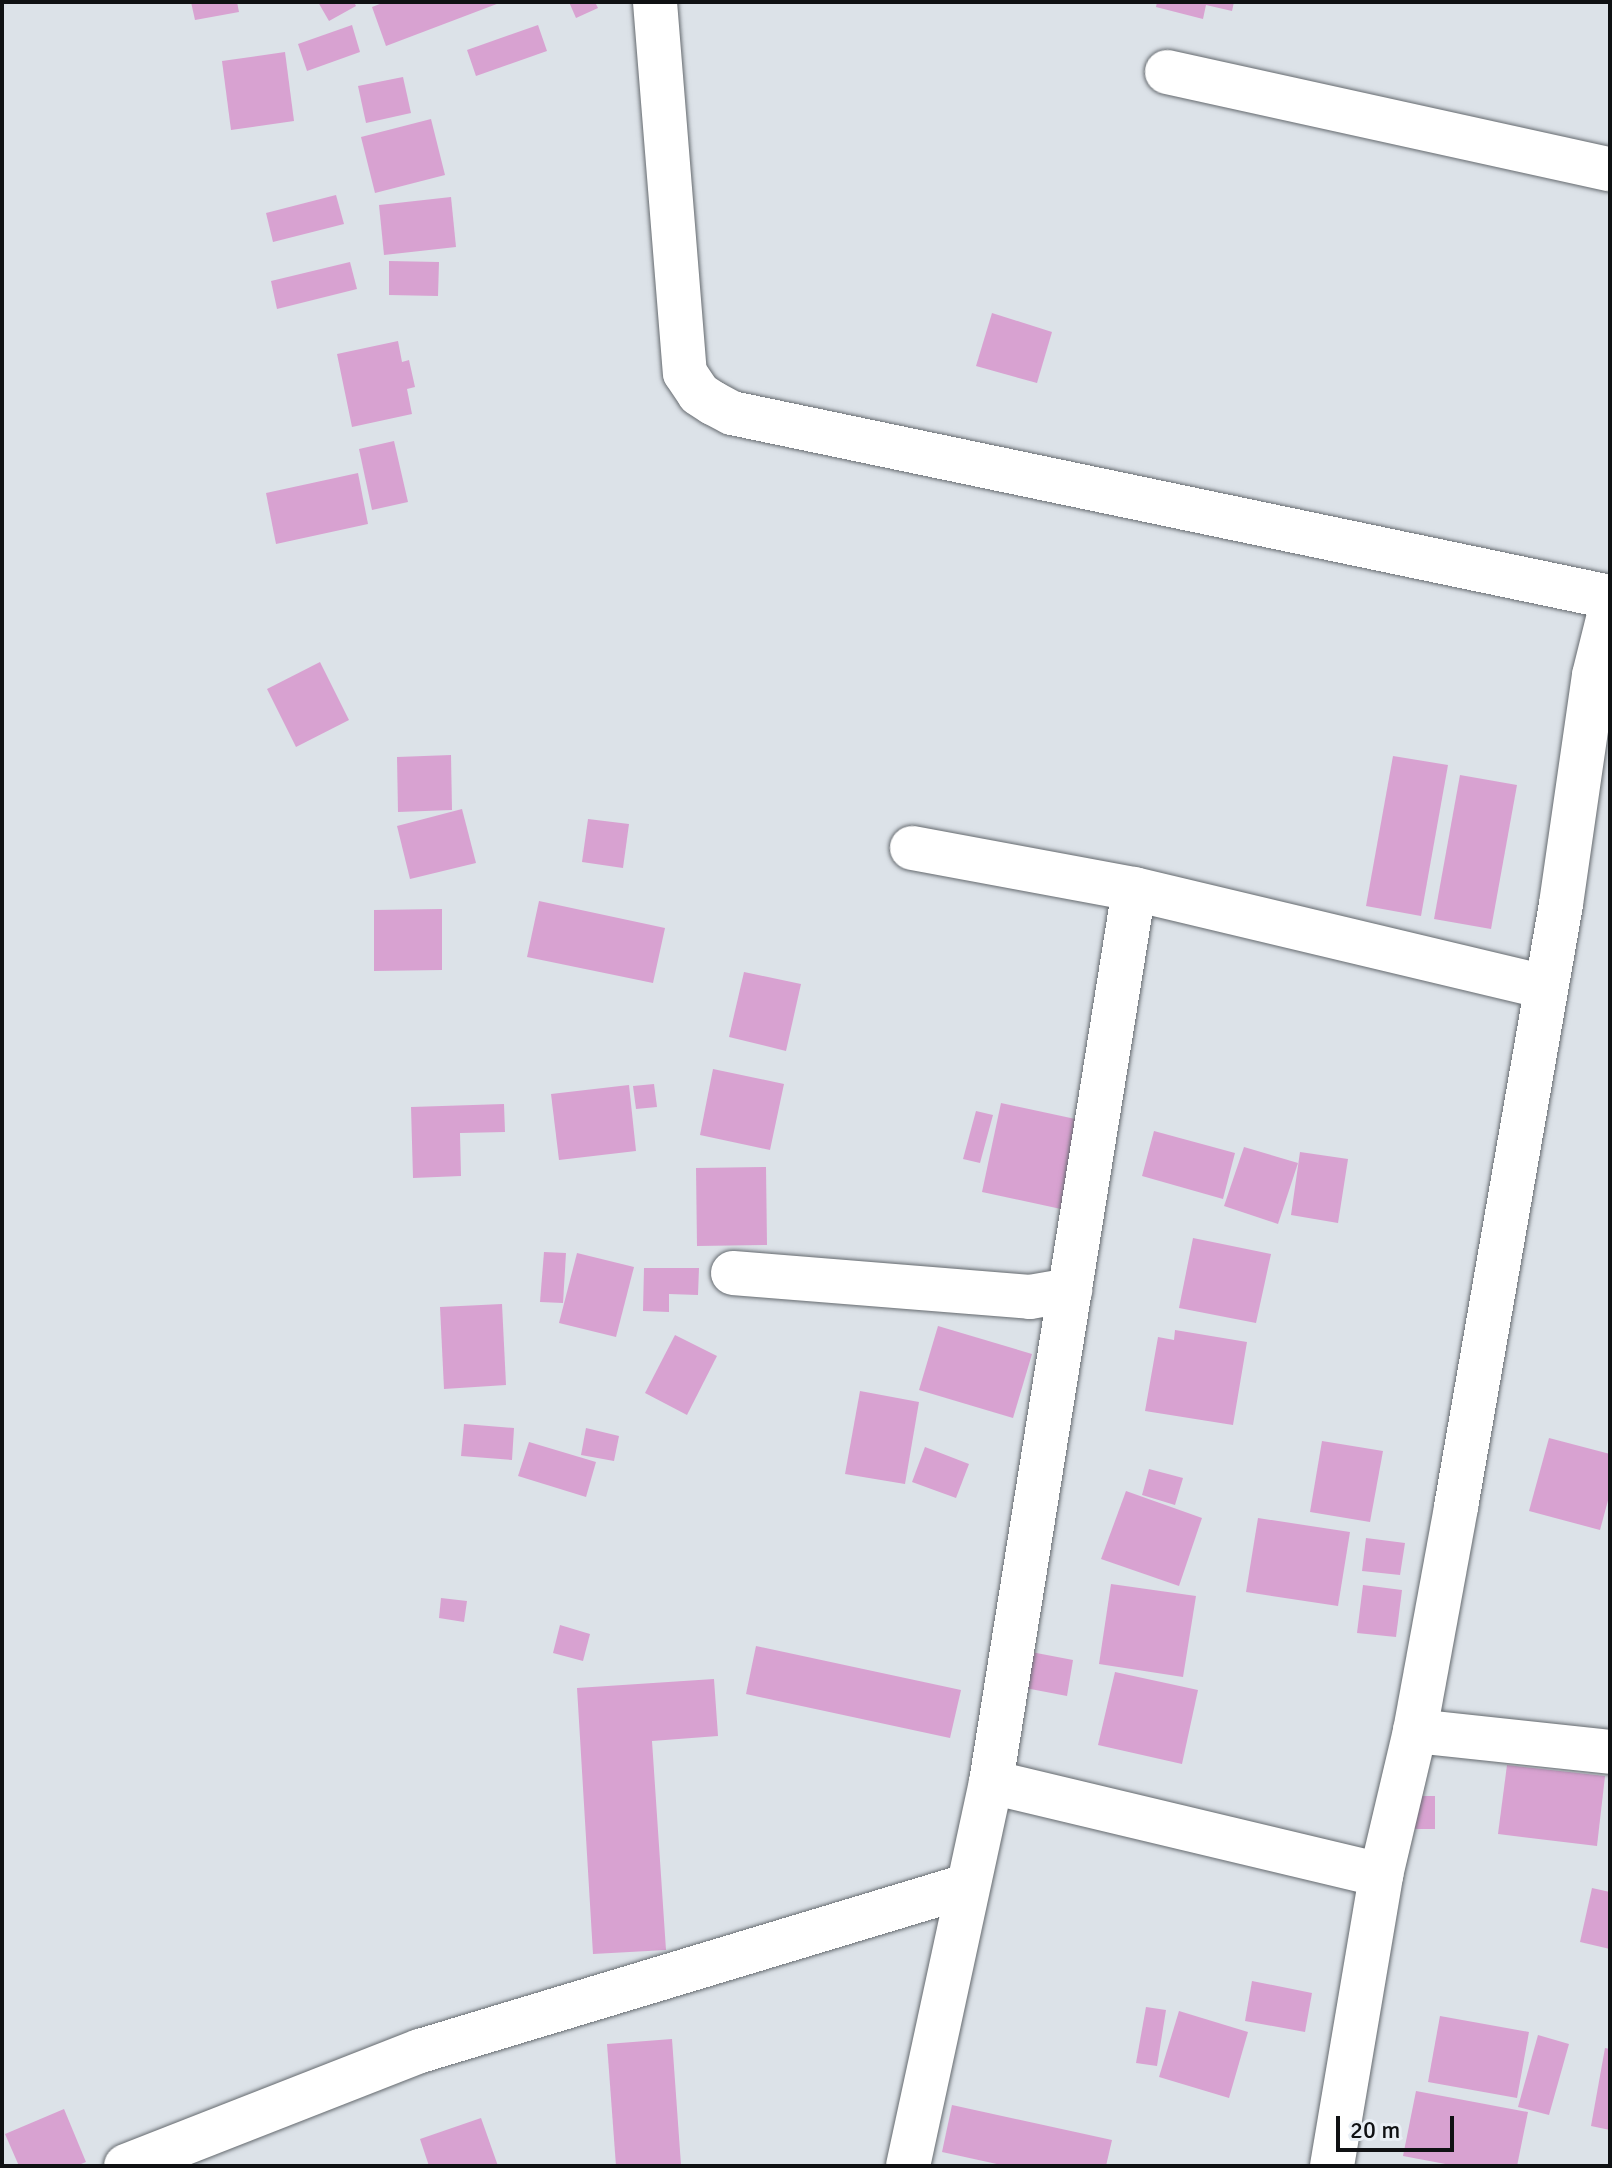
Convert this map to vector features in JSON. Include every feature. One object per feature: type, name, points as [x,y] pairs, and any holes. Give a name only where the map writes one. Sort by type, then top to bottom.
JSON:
[{"type":"street","points":[[655,2],[685,373],[699,394],[713,403],[747,416],[1610,597]]},
{"type":"street","points":[[1167,72],[1610,169]]},
{"type":"street","points":[[1332,2166],[1381,1875],[1415,1731],[1546,987],[1594,675],[1610,611]]},
{"type":"street","points":[[912,848],[1134,889],[1546,987]]},
{"type":"street","points":[[908,2166],[966,1886],[991,1782],[1134,889]]},
{"type":"street","points":[[733,1273],[1030,1297],[1070,1290]]},
{"type":"street","points":[[1415,1731],[1610,1752]]},
{"type":"street","points":[[991,1782],[1381,1875]]},
{"type":"street","points":[[126,2166],[420,2051],[966,1886]]},
{"type":"building","points":[[191,2],[237,2],[239,12],[195,20]]},
{"type":"building","points":[[318,2],[354,2],[356,6],[329,21]]},
{"type":"building","points":[[385,2],[502,2],[386,46],[372,7]]},
{"type":"building","points":[[569,2],[595,2],[598,8],[576,18]]},
{"type":"building","points":[[1157,2],[1234,2],[1232,11],[1206,5],[1203,19],[1156,7]]},
{"type":"building","points":[[352,25],[360,52],[307,71],[298,44]]},
{"type":"building","points":[[538,25],[547,51],[476,76],[467,50]]},
{"type":"building","points":[[285,52],[294,121],[231,130],[222,61]]},
{"type":"building","points":[[403,77],[411,113],[366,123],[358,86]]},
{"type":"building","points":[[431,119],[445,175],[375,193],[361,137]]},
{"type":"building","points":[[336,195],[344,224],[273,242],[266,213]]},
{"type":"building","points":[[451,197],[456,247],[384,255],[379,205]]},
{"type":"building","points":[[389,261],[439,262],[438,296],[389,295]]},
{"type":"building","points":[[350,262],[357,289],[277,309],[271,281]]},
{"type":"building","points":[[992,313],[1052,332],[1037,383],[976,366]]},
{"type":"building","points":[[398,341],[402,362],[409,360],[415,387],[407,389],[412,414],[352,427],[337,354]]},
{"type":"building","points":[[394,441],[408,502],[372,510],[359,449]]},
{"type":"building","points":[[358,473],[368,524],[276,544],[266,493]]},
{"type":"building","points":[[320,662],[349,720],[296,747],[267,689]]},
{"type":"building","points":[[451,755],[452,810],[398,812],[397,757]]},
{"type":"building","points":[[1393,756],[1448,765],[1421,916],[1366,906]]},
{"type":"building","points":[[1460,775],[1517,785],[1491,929],[1434,919]]},
{"type":"building","points":[[462,809],[476,863],[410,879],[397,826]]},
{"type":"building","points":[[588,819],[629,824],[623,868],[582,862]]},
{"type":"building","points":[[539,901],[665,928],[653,983],[527,957]]},
{"type":"building","points":[[442,909],[442,970],[374,971],[374,910]]},
{"type":"building","points":[[744,972],[801,984],[786,1051],[729,1037]]},
{"type":"building","points":[[713,1069],[784,1084],[770,1150],[700,1135]]},
{"type":"building","points":[[654,1084],[657,1107],[636,1109],[633,1086]]},
{"type":"building","points":[[629,1085],[636,1151],[559,1160],[551,1094]]},
{"type":"building","points":[[1001,1103],[1080,1120],[1061,1209],[982,1192]]},
{"type":"building","points":[[504,1104],[505,1132],[460,1133],[461,1176],[413,1178],[411,1107]]},
{"type":"building","points":[[976,1111],[993,1115],[980,1163],[963,1159]]},
{"type":"building","points":[[1154,1131],[1235,1153],[1223,1199],[1142,1176]]},
{"type":"building","points":[[1244,1147],[1298,1163],[1278,1224],[1224,1206]]},
{"type":"building","points":[[1300,1152],[1348,1159],[1338,1223],[1291,1215]]},
{"type":"building","points":[[766,1167],[767,1245],[697,1246],[696,1168]]},
{"type":"building","points":[[1193,1238],[1271,1254],[1256,1323],[1179,1308]]},
{"type":"building","points":[[544,1252],[566,1253],[563,1303],[540,1302]]},
{"type":"building","points":[[577,1253],[634,1267],[616,1337],[559,1323]]},
{"type":"building","points":[[644,1268],[699,1268],[698,1295],[669,1294],[669,1312],[643,1311]]},
{"type":"building","points":[[502,1304],[506,1385],[444,1389],[440,1307]]},
{"type":"building","points":[[938,1326],[1032,1354],[1013,1418],[919,1390]]},
{"type":"building","points":[[1175,1330],[1247,1342],[1233,1425],[1145,1411],[1158,1337],[1174,1340]]},
{"type":"building","points":[[675,1335],[717,1356],[687,1415],[645,1393]]},
{"type":"building","points":[[860,1391],[919,1402],[905,1484],[845,1474]]},
{"type":"building","points":[[464,1424],[514,1428],[512,1460],[461,1456]]},
{"type":"building","points":[[586,1428],[619,1436],[614,1461],[581,1455]]},
{"type":"building","points":[[1549,1438],[1610,1454],[1610,1493],[1600,1530],[1529,1511]]},
{"type":"building","points":[[1322,1441],[1383,1451],[1370,1522],[1310,1512]]},
{"type":"building","points":[[529,1442],[596,1462],[586,1497],[518,1476]]},
{"type":"building","points":[[925,1447],[969,1464],[956,1498],[912,1482]]},
{"type":"building","points":[[1149,1469],[1183,1478],[1175,1505],[1142,1495]]},
{"type":"building","points":[[1126,1491],[1202,1518],[1179,1586],[1101,1559]]},
{"type":"building","points":[[1258,1518],[1350,1532],[1338,1606],[1246,1592]]},
{"type":"building","points":[[1366,1538],[1405,1543],[1400,1575],[1362,1571]]},
{"type":"building","points":[[1111,1584],[1196,1596],[1183,1677],[1099,1664]]},
{"type":"building","points":[[1363,1585],[1402,1590],[1396,1637],[1357,1633]]},
{"type":"building","points":[[441,1598],[467,1601],[464,1622],[439,1618]]},
{"type":"building","points":[[560,1625],[590,1634],[583,1661],[553,1653]]},
{"type":"building","points":[[756,1646],[961,1690],[950,1738],[746,1694]]},
{"type":"building","points":[[1026,1651],[1073,1660],[1067,1696],[1020,1687]]},
{"type":"building","points":[[1115,1672],[1198,1690],[1182,1764],[1098,1745]]},
{"type":"building","points":[[714,1679],[718,1736],[652,1741],[666,1950],[593,1954],[577,1688]]},
{"type":"building","points":[[1507,1765],[1605,1776],[1597,1846],[1498,1834]]},
{"type":"building","points":[[1407,1796],[1435,1796],[1435,1829],[1407,1829]]},
{"type":"building","points":[[1592,1888],[1610,1892],[1610,1949],[1580,1942]]},
{"type":"building","points":[[1252,1981],[1312,1993],[1305,2032],[1245,2021]]},
{"type":"building","points":[[1146,2007],[1166,2010],[1157,2066],[1136,2063]]},
{"type":"building","points":[[1179,2011],[1248,2032],[1229,2098],[1159,2077]]},
{"type":"building","points":[[1440,2016],[1529,2032],[1517,2098],[1428,2082]]},
{"type":"building","points":[[1538,2035],[1569,2044],[1549,2115],[1518,2107]]},
{"type":"building","points":[[672,2039],[681,2165],[616,2166],[607,2044]]},
{"type":"building","points":[[1605,2048],[1610,2049],[1610,2130],[1591,2126]]},
{"type":"building","points":[[1416,2091],[1528,2112],[1517,2166],[1456,2166],[1403,2156]]},
{"type":"building","points":[[952,2105],[1112,2140],[1106,2166],[1006,2166],[942,2152]]},
{"type":"building","points":[[64,2109],[86,2162],[76,2166],[19,2166],[5,2134]]},
{"type":"building","points":[[481,2118],[498,2166],[429,2166],[420,2139]]}]
